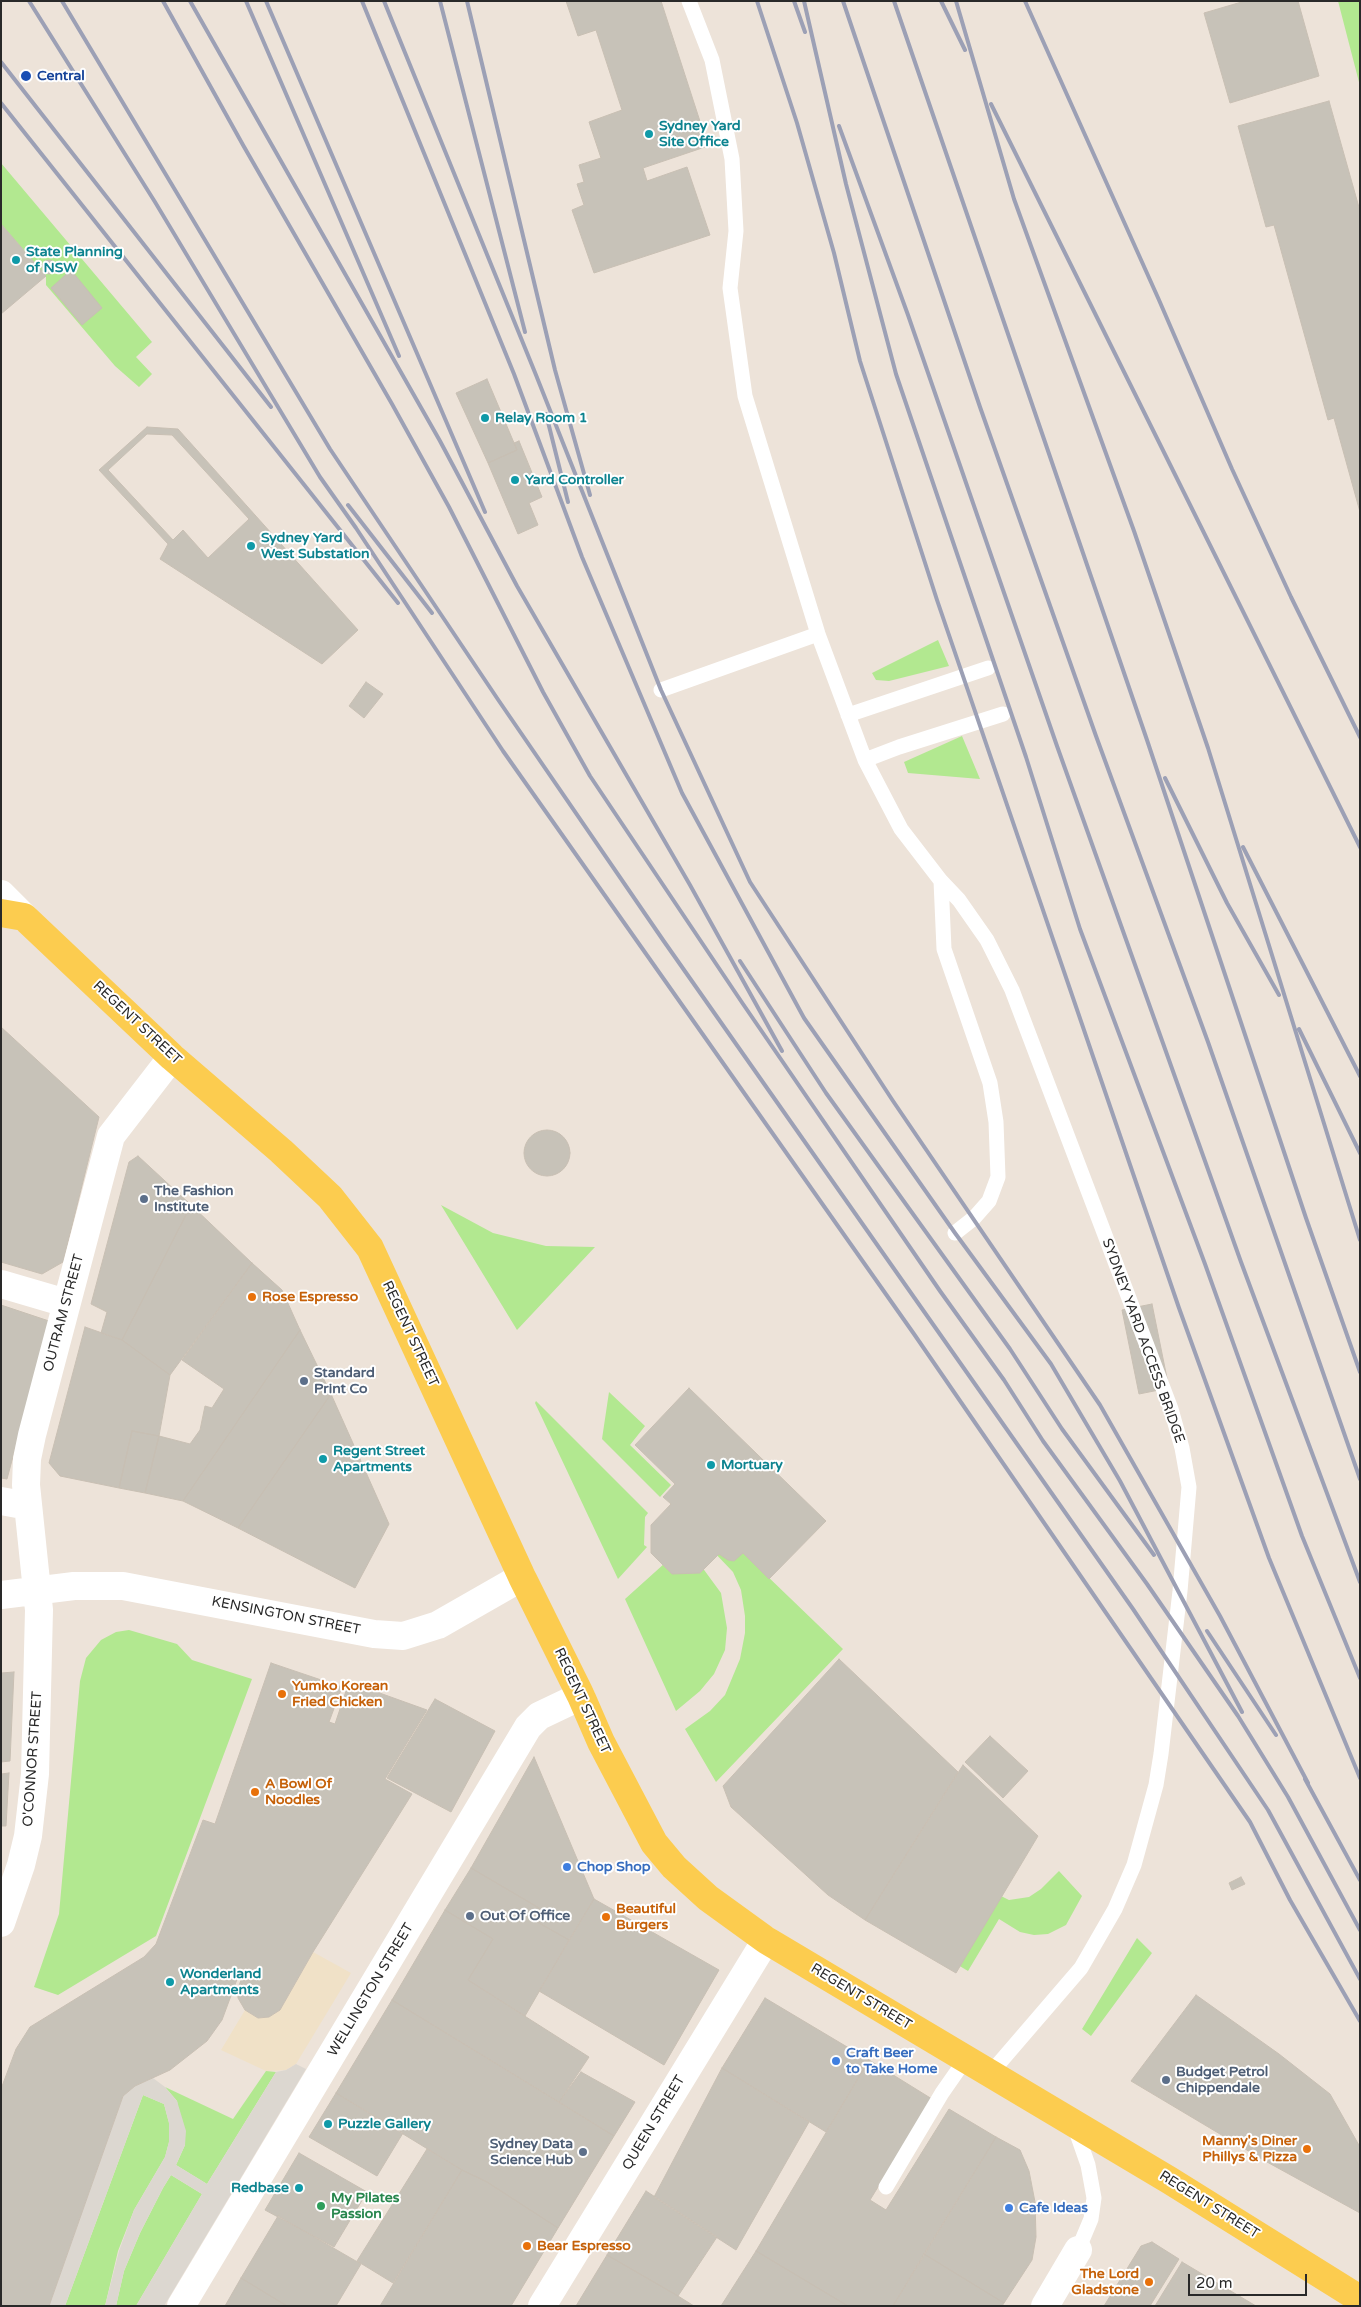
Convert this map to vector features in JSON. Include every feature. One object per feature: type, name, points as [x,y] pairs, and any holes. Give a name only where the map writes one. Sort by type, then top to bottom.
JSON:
[{"type":"main road","name":"REGENT STREET","points":[[13,915],[281,1151],[330,1198],[370,1248],[522,1578],[581,1696],[601,1742],[640,1819],[663,1855],[685,1878],[708,1898],[766,1940],[989,2075],[1074,2124],[1360,2299]]},
{"type":"street","points":[[1,894],[13,915]]},
{"type":"street","name":"OUTRAM STREET","points":[[38,1591],[28,1506],[27,1458],[111,1136],[172,1057]]},
{"type":"street","points":[[1,1284],[66,1303]]},
{"type":"street","points":[[1,1501],[28,1506]]},
{"type":"street","name":"KENSINGTON STREET","points":[[1,1596],[74,1586],[123,1586],[374,1634],[402,1636],[438,1625],[522,1578]]},
{"type":"street","name":"O'CONNOR STREET","points":[[1,1923],[21,1865],[32,1806],[39,1688],[38,1591]]},
{"type":"street","name":"WELLINGTON STREET","points":[[181,2306],[528,1727],[539,1716],[581,1696]]},
{"type":"street","name":"QUEEN STREET","points":[[542,2306],[766,1940]]},
{"type":"street","points":[[1045,2306],[1078,2250]]},
{"type":"lane","name":"SYDNEY YARD ACCESS BRIDGE","points":[[689,1],[712,60],[732,159],[736,231],[730,288],[745,396],[818,634],[865,760],[900,828],[941,881],[959,900],[987,940],[1012,990],[1171,1410],[1182,1448],[1189,1487],[1169,1694],[1156,1785],[1141,1841],[1115,1909],[1081,1968],[989,2075]]},
{"type":"lane","points":[[661,690],[818,634]]},
{"type":"lane","points":[[848,715],[988,668]]},
{"type":"lane","points":[[865,760],[898,747],[1003,714]]},
{"type":"lane","points":[[941,881],[944,949],[990,1083],[997,1141],[998,1177],[989,1201],[974,1218],[955,1233]]},
{"type":"lane","points":[[886,2187],[942,2093],[965,2060]]},
{"type":"lane","points":[[1074,2124],[1088,2165],[1094,2198],[1091,2219],[1078,2250]]},
{"type":"shaded area","points":[[313,1952],[351,1973],[296,2064],[286,2070],[266,2071],[221,2050],[245,2010],[258,2018],[269,2017],[280,2010]]},
{"type":"shaded area","points":[[296,2064],[306,2069],[164,2306],[136,2306],[202,2194],[171,2175],[140,2233],[124,2271],[116,2306],[105,2306],[119,2251],[134,2210],[165,2157],[169,2142],[169,2123],[164,2104],[143,2095],[65,2306],[49,2306],[123,2096],[135,2086],[153,2078],[165,2087],[177,2101],[186,2131],[185,2145],[176,2165],[207,2184],[276,2072],[286,2070]]},
{"type":"green space","points":[[1338,1],[1360,1],[1360,86]]},
{"type":"green space","points":[[1,163],[152,342],[136,357],[152,374],[139,387],[115,366],[46,285],[46,276],[1,224]]},
{"type":"green space","points":[[938,640],[949,666],[889,681],[876,680],[872,673]]},
{"type":"green space","points":[[962,736],[980,779],[908,773],[904,762]]},
{"type":"green space","points":[[441,1205],[493,1233],[546,1246],[595,1247],[517,1330]]},
{"type":"green space","points":[[609,1392],[645,1426],[630,1445],[671,1485],[660,1497],[602,1439]]},
{"type":"green space","points":[[536,1401],[648,1513],[645,1517],[644,1545],[647,1547],[618,1579],[535,1403]]},
{"type":"green space","points":[[736,1546],[843,1649],[716,1782],[685,1729],[710,1711],[725,1695],[740,1659],[745,1633],[745,1616],[741,1590],[733,1572],[711,1549]]},
{"type":"green space","points":[[665,1563],[699,1563],[721,1593],[727,1628],[725,1650],[714,1674],[700,1691],[676,1711],[625,1599]]},
{"type":"green space","points":[[129,1630],[177,1644],[192,1660],[252,1679],[156,1936],[58,1995],[34,1987],[59,1914],[80,1681],[86,1658],[101,1640],[116,1632]]},
{"type":"green space","points":[[1059,1871],[1082,1896],[1066,1925],[1048,1934],[1034,1935],[1020,1932],[999,1919],[968,1971],[958,1965],[999,1895],[1009,1900],[1029,1897],[1041,1889]]},
{"type":"green space","points":[[1137,1938],[1152,1953],[1091,2036],[1082,2029]]},
{"type":"green space","points":[[266,2071],[276,2072],[207,2184],[176,2165],[185,2145],[177,2101],[165,2087],[233,2119]]},
{"type":"green space","points":[[143,2095],[164,2104],[169,2123],[169,2142],[165,2157],[134,2210],[118,2251],[105,2306],[65,2306]]},
{"type":"green space","points":[[171,2175],[202,2194],[136,2306],[116,2306],[124,2271],[140,2233]]},
{"type":"building","name":"Sydney Yard Site Office","points":[[566,1],[661,1],[708,146],[643,168],[647,181],[687,167],[710,235],[594,273],[572,210],[584,205],[577,184],[584,182],[579,165],[601,158],[589,122],[622,110],[596,30],[578,36]]},
{"type":"building","points":[[1245,1],[1298,1],[1319,76],[1230,103],[1204,13]]},
{"type":"building","points":[[1329,101],[1360,211],[1360,512],[1334,418],[1328,420],[1274,225],[1266,227],[1238,126]]},
{"type":"building","name":"State Planning of NSW","points":[[1,224],[46,276],[1,314]]},
{"type":"building","points":[[49,260],[54,262],[56,267],[54,272],[49,274],[44,272],[42,267],[44,262]]},
{"type":"building","points":[[71,270],[102,308],[82,325],[51,288]]},
{"type":"building","name":"Relay Room 1","points":[[487,379],[517,450],[488,463],[456,393]]},
{"type":"building","name":"Sydney Yard West Substation","points":[[147,427],[178,429],[358,630],[322,664],[160,559],[168,544],[99,470]],"holes":[[[147,434],[172,435],[249,519],[208,558],[183,530],[173,540],[108,470]]]},
{"type":"building","name":"Yard Controller","points":[[519,441],[542,497],[529,503],[538,525],[518,534],[488,463],[517,450],[514,443]]},
{"type":"building","points":[[366,682],[383,694],[364,718],[349,706]]},
{"type":"building","points":[[1,1027],[99,1117],[63,1262],[42,1274],[1,1262]]},
{"type":"building","points":[[547,1130],[560,1134],[566,1140],[570,1153],[566,1166],[560,1172],[547,1176],[534,1172],[528,1166],[524,1153],[528,1140],[534,1134]]},
{"type":"building","points":[[138,1156],[191,1205],[122,1340],[101,1333],[107,1312],[91,1304],[129,1162]]},
{"type":"building","points":[[191,1205],[252,1263],[170,1375],[122,1340]]},
{"type":"building","points":[[252,1263],[282,1290],[300,1330],[183,1501],[145,1493],[159,1436],[190,1444],[200,1430],[205,1406],[212,1408],[224,1389],[182,1360]]},
{"type":"building","points":[[1152,1304],[1169,1388],[1139,1394],[1122,1310]]},
{"type":"building","points":[[1,1305],[49,1321],[7,1479],[1,1478]]},
{"type":"building","points":[[85,1327],[122,1340],[170,1375],[159,1436],[132,1431],[119,1488],[60,1476],[49,1463]]},
{"type":"building","points":[[300,1330],[331,1394],[238,1528],[183,1501]]},
{"type":"building","name":"Mortuary","points":[[689,1388],[826,1521],[769,1579],[743,1553],[734,1561],[728,1560],[719,1554],[700,1573],[672,1574],[651,1553],[651,1525],[671,1504],[663,1497],[675,1484],[635,1445]]},
{"type":"building","name":"Regent Street Apartments","points":[[331,1394],[389,1524],[355,1588],[238,1528]]},
{"type":"building","points":[[132,1431],[159,1436],[145,1493],[119,1488]]},
{"type":"building","points":[[839,1659],[958,1772],[865,1920],[828,1895],[731,1807],[723,1786]]},
{"type":"building","name":"Wonderland Apartments","points":[[271,1663],[342,1687],[329,1722],[335,1724],[349,1682],[427,1710],[385,1779],[412,1794],[313,1952],[280,2010],[269,2017],[258,2018],[245,2010],[238,1998],[238,1988],[243,1975],[239,1974],[222,2020],[207,2041],[170,2070],[135,2086],[123,2096],[49,2306],[1,2306],[1,2089],[16,2049],[30,2027],[144,1957],[156,1944],[203,1820],[215,1824]]},
{"type":"building","points":[[14,1672],[10,1761],[1,1762],[1,1673]]},
{"type":"building","points":[[435,1699],[495,1731],[451,1812],[387,1778]]},
{"type":"building","points":[[990,1736],[1028,1771],[1003,1798],[965,1762]]},
{"type":"building","points":[[534,1757],[594,1899],[569,1940],[532,1919],[539,1908],[471,1868]]},
{"type":"building","points":[[963,1765],[1038,1836],[956,1973],[865,1920]]},
{"type":"building","points":[[9,1773],[6,1826],[1,1826],[1,1774]]},
{"type":"building","points":[[471,1868],[539,1908],[532,1919],[569,1940],[525,2016],[468,1980],[493,1939],[445,1910]]},
{"type":"building","points":[[1241,1877],[1245,1884],[1232,1890],[1229,1883]]},
{"type":"building","points":[[594,1899],[719,1970],[664,2065],[539,1991]]},
{"type":"building","points":[[445,1910],[493,1939],[468,1980],[589,2057],[559,2102],[392,2000]]},
{"type":"building","points":[[1196,1995],[1279,2054],[1330,2094],[1360,2147],[1360,2213],[1267,2162],[1131,2081]]},
{"type":"building","points":[[765,1998],[869,2060],[826,2132],[722,2068]]},
{"type":"building","points":[[392,2000],[614,2136],[558,2228],[487,2182],[462,2170],[336,2093]]},
{"type":"building","points":[[869,2060],[932,2099],[870,2200],[886,2210],[949,2109],[996,2137],[893,2306],[848,2306],[756,2251]]},
{"type":"building","points":[[722,2068],[809,2122],[736,2250],[654,2197]]},
{"type":"building","points":[[581,2072],[635,2102],[614,2136],[559,2102]]},
{"type":"building","points":[[336,2093],[403,2133],[377,2176],[309,2137]]},
{"type":"building","points":[[996,2137],[1020,2150],[1029,2171],[1035,2202],[1036,2237],[1032,2260],[1004,2303],[924,2254]]},
{"type":"building","points":[[427,2149],[462,2170],[393,2283],[357,2261]]},
{"type":"building","points":[[299,2153],[367,2192],[334,2247],[265,2210]]},
{"type":"building","points":[[462,2170],[487,2182],[558,2228],[511,2306],[380,2306]]},
{"type":"building","points":[[646,2191],[717,2237],[678,2296],[607,2255]]},
{"type":"building","points":[[278,2216],[361,2264],[336,2306],[287,2306],[241,2278]]},
{"type":"building","points":[[1152,2242],[1179,2259],[1150,2306],[1104,2306],[1141,2246]]},
{"type":"building","points":[[756,2251],[848,2306],[721,2306]]},
{"type":"building","points":[[924,2254],[1004,2303],[1002,2306],[893,2306]]},
{"type":"building","points":[[607,2255],[678,2296],[694,2306],[576,2306]]},
{"type":"building","points":[[1182,2262],[1256,2306],[1155,2306]]},
{"type":"building","points":[[241,2278],[287,2306],[225,2306]]},
{"type":"railway","points":[[29,1],[155,202],[320,477],[356,528],[503,751],[914,1334],[1250,1822],[1290,1900],[1360,2021]]},
{"type":"railway","points":[[62,1],[330,449],[499,701],[663,940],[1133,1609],[1268,1810],[1360,1979]]},
{"type":"railway","points":[[163,1],[449,507],[543,692],[590,776],[743,1004],[940,1291],[1004,1380],[1043,1441],[1147,1584],[1238,1716],[1288,1797],[1360,1930]]},
{"type":"railway","points":[[190,1],[440,441],[517,586],[690,885],[782,1051]]},
{"type":"railway","points":[[246,1],[399,356]]},
{"type":"railway","points":[[266,1],[485,512]]},
{"type":"railway","points":[[362,1],[514,374],[582,557],[682,793],[804,1018],[955,1233],[1051,1364],[1120,1481],[1242,1712]]},
{"type":"railway","points":[[384,1],[536,375],[661,690],[750,882],[893,1101],[1100,1405],[1220,1616],[1308,1783]]},
{"type":"railway","points":[[440,1],[525,332]]},
{"type":"railway","points":[[467,1],[555,370],[590,495]]},
{"type":"railway","points":[[757,1],[797,123],[834,253],[860,361],[937,600],[1179,1308],[1269,1558],[1360,1778]]},
{"type":"railway","points":[[794,1],[805,32]]},
{"type":"railway","points":[[804,1],[846,184],[896,374],[1026,757],[1080,929],[1205,1264],[1302,1536],[1360,1678]]},
{"type":"railway","points":[[843,1],[980,407],[1096,736],[1208,1042],[1360,1479]]},
{"type":"railway","points":[[894,1],[1147,740],[1306,1218],[1360,1372]]},
{"type":"railway","points":[[941,1],[965,50]]},
{"type":"railway","points":[[956,1],[1014,199],[1134,531],[1208,748],[1360,1240]]},
{"type":"railway","points":[[1025,1],[1159,300],[1232,469],[1291,597],[1360,737]]},
{"type":"railway","points":[[1,62],[271,407]]},
{"type":"railway","points":[[1,103],[398,603]]},
{"type":"railway","points":[[991,104],[1360,847]]},
{"type":"railway","points":[[839,126],[908,315],[1057,746],[1241,1262],[1360,1582]]},
{"type":"railway","points":[[546,414],[568,502]]},
{"type":"railway","points":[[348,505],[432,613]]},
{"type":"railway","points":[[1165,778],[1227,903],[1279,995]]},
{"type":"railway","points":[[1243,847],[1360,1076]]},
{"type":"railway","points":[[740,961],[826,1093],[1010,1349],[1062,1429],[1154,1555]]},
{"type":"railway","points":[[1299,1029],[1360,1153]]},
{"type":"railway","points":[[1207,1631],[1276,1735]]},
{"type":"railway","points":[[1305,1779],[1360,1880]]},
{"type":"place","name":"Central","points":[[26,76]]},
{"type":"place","name":"Sydney Yard Site Office","points":[[649,134]]},
{"type":"place","name":"State Planning of NSW","points":[[16,260]]},
{"type":"place","name":"Relay Room 1","points":[[485,418]]},
{"type":"place","name":"Yard Controller","points":[[515,480]]},
{"type":"place","name":"Sydney Yard West Substation","points":[[251,546]]},
{"type":"place","name":"The Fashion Institute","points":[[144,1199]]},
{"type":"place","name":"Rose Espresso","points":[[252,1297]]},
{"type":"place","name":"Standard Print Co","points":[[304,1381]]},
{"type":"place","name":"Regent Street Apartments","points":[[323,1459]]},
{"type":"place","name":"Mortuary","points":[[711,1465]]},
{"type":"place","name":"Yumko Korean Fried Chicken","points":[[282,1694]]},
{"type":"place","name":"A Bowl Of Noodles","points":[[255,1792]]},
{"type":"place","name":"Chop Shop","points":[[567,1867]]},
{"type":"place","name":"Out Of Office","points":[[470,1916]]},
{"type":"place","name":"Beautiful Burgers","points":[[606,1917]]},
{"type":"place","name":"Wonderland Apartments","points":[[170,1982]]},
{"type":"place","name":"Craft Beer to Take Home","points":[[836,2061]]},
{"type":"place","name":"Budget Petrol Chippendale","points":[[1166,2080]]},
{"type":"place","name":"Puzzle Gallery","points":[[328,2124]]},
{"type":"place","name":"Manny's Diner Phillys & Pizza","points":[[1307,2149]]},
{"type":"place","name":"Sydney Data Science Hub","points":[[583,2152]]},
{"type":"place","name":"Redbase","points":[[299,2188]]},
{"type":"place","name":"My Pilates Passion","points":[[321,2206]]},
{"type":"place","name":"Cafe Ideas","points":[[1009,2208]]},
{"type":"place","name":"Bear Espresso","points":[[527,2246]]},
{"type":"place","name":"The Lord Gladstone","points":[[1149,2282]]}]
